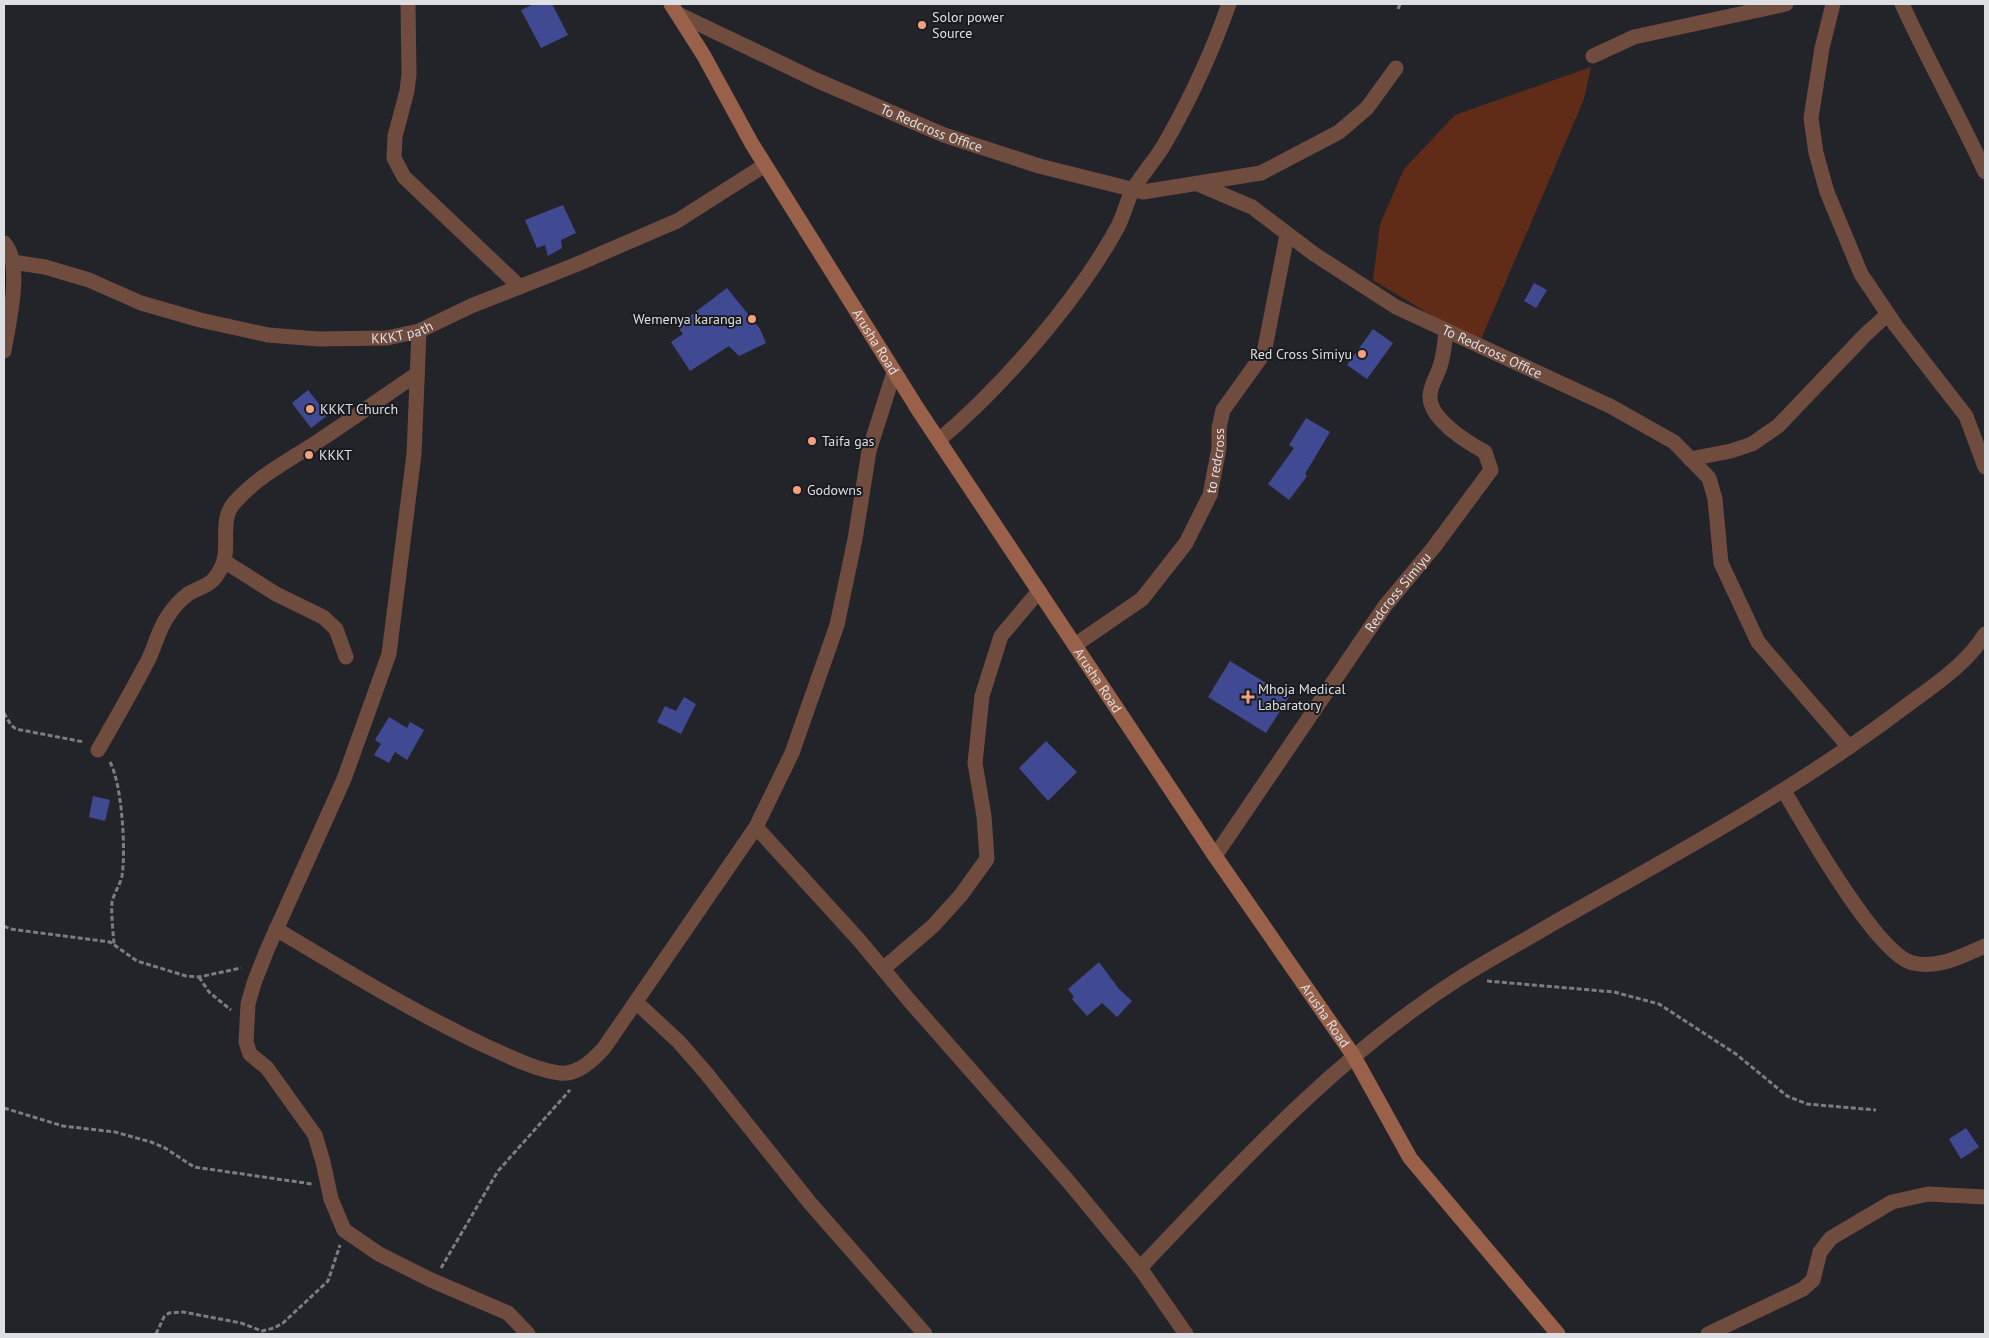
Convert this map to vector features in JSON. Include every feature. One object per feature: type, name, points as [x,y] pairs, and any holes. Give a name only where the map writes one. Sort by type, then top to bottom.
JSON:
[{"type":"main road","name":"Arusha Road","points":[[675,9],[704,56],[765,165],[894,372],[1215,856],[1353,1055],[1410,1158],[1558,1334]]},
{"type":"street","points":[[408,4],[409,74],[407,91],[395,136],[394,158],[404,177],[520,287]]},
{"type":"street","points":[[939,440],[961,422],[1023,357],[1076,291],[1117,229],[1133,190],[1163,146],[1191,95],[1218,35],[1229,4]]},
{"type":"street","points":[[1593,56],[1634,37],[1786,4]]},
{"type":"street","points":[[1833,4],[1822,48],[1811,118],[1816,153],[1826,192],[1861,274],[1888,314],[1966,416],[1985,467]]},
{"type":"street","points":[[1902,4],[1921,46],[1961,118],[1985,172]]},
{"type":"street","name":"To Redcross Office","points":[[675,9],[816,80],[944,135],[1039,166],[1144,192],[1261,172],[1339,132],[1368,108],[1396,68]]},
{"type":"street","name":"KKKT path","points":[[13,262],[45,267],[89,280],[142,303],[175,313],[268,335],[319,339],[387,338],[419,331],[471,306],[677,221],[765,165]]},
{"type":"street","name":"To Redcross Office","points":[[1198,184],[1252,207],[1287,235],[1396,307],[1446,332],[1610,406],[1674,442],[1709,478],[1716,499],[1721,563],[1758,642],[1849,746]]},
{"type":"street","name":"to redcross","points":[[1075,645],[1142,598],[1186,543],[1210,495],[1223,410],[1264,354],[1287,235]]},
{"type":"street","points":[[4,243],[13,262],[12,304],[4,351]]},
{"type":"street","points":[[1690,458],[1731,451],[1752,444],[1778,426],[1865,335],[1888,314]]},
{"type":"street","points":[[419,331],[414,454],[389,654],[344,779],[264,957],[248,1004],[246,1022],[248,1050],[255,1059],[267,1068],[307,1122],[318,1143],[331,1199],[344,1230],[367,1248],[431,1280],[508,1313],[528,1334]]},
{"type":"street","name":"Redcross Simiyu","points":[[1215,856],[1385,606],[1434,547],[1491,470],[1485,452],[1463,439],[1433,411],[1430,394],[1441,363],[1446,332]]},
{"type":"street","points":[[276,930],[406,1005],[508,1056],[560,1074],[573,1071],[588,1064],[604,1048],[756,827],[792,753],[837,625],[855,539],[869,451],[894,372]]},
{"type":"street","points":[[98,750],[147,662],[162,624],[175,606],[189,594],[205,588],[215,580],[224,561],[226,552],[225,522],[232,504],[248,487],[417,374]]},
{"type":"street","points":[[224,561],[276,594],[323,616],[336,629],[346,656]]},
{"type":"street","points":[[883,969],[933,926],[961,896],[987,859],[984,816],[975,762],[982,696],[1001,636],[1039,591]]},
{"type":"street","points":[[1140,1268],[1250,1153],[1353,1055],[1459,978],[1784,791],[1944,676],[1979,644],[1985,634]]},
{"type":"street","points":[[1784,791],[1857,909],[1887,944],[1899,954],[1911,963],[1937,965],[1985,946]]},
{"type":"street","points":[[756,827],[821,897],[1068,1181],[1140,1268],[1186,1334]]},
{"type":"street","points":[[636,1002],[678,1042],[700,1067],[816,1210],[925,1334]]},
{"type":"street","points":[[1708,1334],[1803,1289],[1814,1280],[1820,1252],[1831,1238],[1892,1202],[1928,1194],[1985,1197]]},
{"type":"path","points":[[1398,9],[1400,4]]},
{"type":"path","points":[[4,713],[11,725],[16,729],[83,742],[98,750],[106,755],[116,773],[122,826],[122,874],[112,903],[114,944]]},
{"type":"path","points":[[4,926],[10,929],[99,939],[114,944],[128,956],[149,966],[199,977],[244,967],[264,957]]},
{"type":"path","points":[[199,977],[209,992],[246,1022]]},
{"type":"path","points":[[1459,978],[1614,992],[1659,1004],[1736,1054],[1787,1096],[1807,1104],[1876,1110]]},
{"type":"path","points":[[431,1280],[443,1266],[498,1170],[570,1090],[588,1064]]},
{"type":"path","points":[[4,1108],[63,1126],[115,1132],[151,1142],[165,1148],[194,1167],[299,1183],[327,1183]]},
{"type":"path","points":[[156,1334],[164,1317],[174,1312],[241,1323],[262,1331],[274,1328],[283,1323],[328,1281],[337,1259],[344,1230]]},
{"type":"path","points":[[271,1334],[274,1328]]},
{"type":"shaded area","points":[[1591,67],[1584,99],[1479,344],[1373,280],[1380,224],[1404,169],[1455,115]]},
{"type":"building","points":[[534,4],[552,4],[568,35],[541,48],[521,10]]},
{"type":"building","points":[[563,205],[576,233],[561,240],[562,248],[548,256],[545,245],[537,248],[525,220]]},
{"type":"building","points":[[1534,283],[1547,290],[1536,308],[1524,301]]},
{"type":"building","points":[[727,288],[760,329],[766,343],[739,356],[729,346],[690,371],[671,342],[683,334],[677,326]]},
{"type":"building","name":"Red Cross Simiyu","points":[[1373,329],[1393,343],[1367,379],[1347,365]]},
{"type":"building","name":"KKKT Church","points":[[308,390],[328,415],[311,428],[292,403]]},
{"type":"building","points":[[1306,418],[1330,432],[1305,474],[1307,476],[1289,500],[1268,484],[1294,448],[1289,445]]},
{"type":"building","name":"Mhoja Medical Labaratory","points":[[1230,661],[1289,697],[1266,733],[1208,697]]},
{"type":"building","points":[[684,697],[696,704],[681,734],[657,722],[665,706],[676,711]]},
{"type":"building","points":[[389,717],[407,728],[410,722],[424,730],[407,760],[395,752],[389,763],[374,755],[381,744],[375,740]]},
{"type":"building","points":[[1046,741],[1077,772],[1048,801],[1019,768]]},
{"type":"building","points":[[93,796],[110,800],[105,821],[89,817]]},
{"type":"building","points":[[1099,962],[1119,989],[1132,1001],[1117,1017],[1102,1003],[1087,1016],[1072,999],[1074,997],[1068,989]]},
{"type":"building","points":[[1966,1128],[1979,1147],[1961,1159],[1949,1139]]},
{"type":"place","name":"Solor power Source","points":[[922,25]]},
{"type":"place","name":"Wemenya karanga","points":[[752,319]]},
{"type":"place","name":"Red Cross Simiyu","points":[[1362,354]]},
{"type":"place","name":"KKKT Church","points":[[310,409]]},
{"type":"place","name":"Taifa gas","points":[[812,441]]},
{"type":"place","name":"KKKT","points":[[309,455]]},
{"type":"place","name":"Godowns","points":[[797,490]]},
{"type":"place","name":"Mhoja Medical Labaratory","points":[[1248,697]]}]
